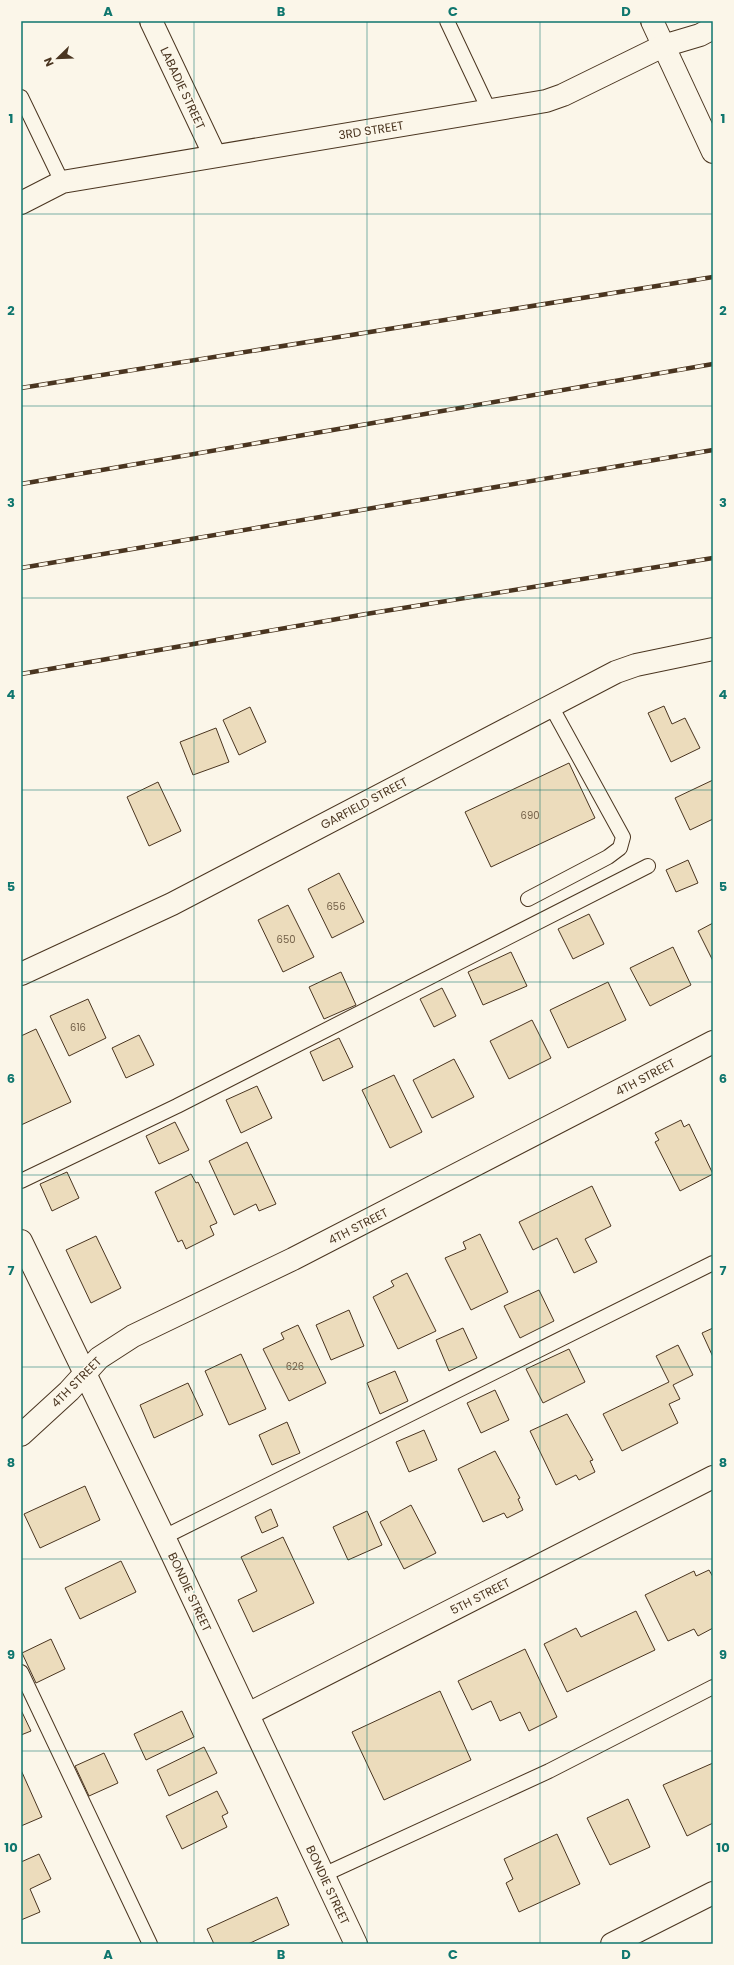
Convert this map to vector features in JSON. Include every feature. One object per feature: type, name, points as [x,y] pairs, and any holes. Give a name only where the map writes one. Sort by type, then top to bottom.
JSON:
[{"type":"street","name":"LABADIE STREET","points":[[151,21],[215,156]]},
{"type":"street","points":[[652,21],[713,152]]},
{"type":"street","name":"3RD STREET","points":[[21,203],[62,182],[489,110],[528,105],[563,95],[663,46],[700,35],[713,28]]},
{"type":"street","name":"GARFIELD STREET","points":[[21,974],[172,904],[616,672],[636,665],[713,649]]},
{"type":"street","name":"4TH STREET","points":[[21,1435],[69,1391],[99,1358],[132,1336],[307,1252],[713,1042]]},
{"type":"street","name":"BONDIE STREET","points":[[21,1241],[164,1537],[356,1944]]},
{"type":"street","name":"5TH STREET","points":[[248,1714],[713,1477]]},
{"type":"street","points":[[612,1944],[713,1893]]},
{"type":"lane","points":[[447,21],[489,110]]},
{"type":"lane","points":[[21,97],[62,182]]},
{"type":"lane","points":[[528,899],[608,857],[620,848],[623,837],[551,706]]},
{"type":"lane","points":[[21,1181],[177,1106],[648,866]]},
{"type":"lane","points":[[164,1537],[713,1263]]},
{"type":"lane","points":[[21,1672],[150,1944]]},
{"type":"lane","points":[[324,1874],[549,1771],[713,1687]]},
{"type":"building","points":[[664,706],[672,724],[685,718],[700,748],[671,762],[648,713]]},
{"type":"building","points":[[250,707],[266,742],[239,755],[223,720]]},
{"type":"building","points":[[216,728],[229,762],[193,775],[180,742]]},
{"type":"building","points":[[569,763],[595,818],[491,867],[465,812]]},
{"type":"building","points":[[713,780],[713,819],[690,830],[675,798]]},
{"type":"building","points":[[158,782],[181,831],[149,846],[127,797]]},
{"type":"building","points":[[688,860],[698,883],[676,892],[666,870]]},
{"type":"building","points":[[339,873],[364,922],[332,938],[308,889]]},
{"type":"building","points":[[288,905],[314,957],[283,972],[258,920]]},
{"type":"building","points":[[589,914],[604,944],[573,959],[558,929]]},
{"type":"building","points":[[713,923],[713,961],[698,931]]},
{"type":"building","points":[[673,947],[691,985],[650,1006],[630,968]]},
{"type":"building","points":[[511,952],[527,986],[483,1005],[468,972]]},
{"type":"building","points":[[341,972],[356,1005],[324,1019],[309,987]]},
{"type":"building","points":[[608,982],[626,1020],[568,1048],[550,1010]]},
{"type":"building","points":[[442,988],[456,1016],[434,1027],[420,999]]},
{"type":"building","points":[[88,999],[106,1038],[69,1056],[50,1016]]},
{"type":"building","points":[[532,1020],[551,1058],[509,1079],[490,1041]]},
{"type":"building","points":[[36,1029],[71,1102],[21,1125],[21,1036]]},
{"type":"building","points":[[139,1035],[154,1065],[126,1078],[112,1048]]},
{"type":"building","points":[[339,1038],[353,1067],[323,1081],[310,1052]]},
{"type":"building","points":[[454,1059],[474,1097],[432,1118],[413,1080]]},
{"type":"building","points":[[394,1075],[422,1132],[390,1148],[362,1090]]},
{"type":"building","points":[[257,1086],[272,1118],[241,1133],[226,1100]]},
{"type":"building","points":[[681,1120],[684,1127],[689,1124],[713,1174],[680,1191],[655,1142],[659,1140],[655,1133]]},
{"type":"building","points":[[175,1122],[189,1150],[159,1164],[146,1136]]},
{"type":"building","points":[[247,1142],[276,1204],[259,1211],[256,1204],[234,1215],[209,1161]]},
{"type":"building","points":[[67,1172],[79,1198],[52,1211],[40,1184]]},
{"type":"building","points":[[191,1174],[196,1183],[198,1182],[217,1223],[210,1226],[214,1235],[186,1249],[182,1240],[178,1242],[155,1192]]},
{"type":"building","points":[[592,1186],[611,1226],[585,1239],[597,1262],[574,1273],[557,1238],[533,1250],[519,1222]]},
{"type":"building","points":[[480,1234],[508,1292],[471,1310],[445,1258],[466,1249],[463,1242]]},
{"type":"building","points":[[96,1236],[121,1288],[91,1303],[66,1250]]},
{"type":"building","points":[[407,1273],[436,1331],[398,1349],[373,1297],[394,1286],[391,1281]]},
{"type":"building","points":[[539,1290],[554,1321],[520,1338],[504,1306]]},
{"type":"building","points":[[349,1310],[364,1346],[331,1360],[316,1325]]},
{"type":"building","points":[[298,1325],[326,1383],[289,1401],[263,1349],[284,1339],[281,1333]]},
{"type":"building","points":[[463,1328],[477,1358],[449,1371],[436,1340]]},
{"type":"building","points":[[713,1328],[713,1357],[702,1333]]},
{"type":"building","points":[[678,1345],[693,1375],[673,1385],[680,1399],[669,1404],[678,1423],[622,1451],[603,1414],[669,1382],[656,1356]]},
{"type":"building","points":[[569,1349],[585,1382],[543,1403],[526,1369]]},
{"type":"building","points":[[241,1354],[266,1409],[229,1425],[205,1371]]},
{"type":"building","points":[[395,1371],[408,1401],[380,1414],[367,1383]]},
{"type":"building","points":[[188,1383],[203,1415],[154,1438],[140,1405]]},
{"type":"building","points":[[495,1390],[509,1420],[481,1433],[467,1403]]},
{"type":"building","points":[[567,1414],[593,1460],[590,1461],[595,1472],[579,1480],[576,1475],[556,1485],[530,1431]]},
{"type":"building","points":[[287,1422],[300,1453],[272,1465],[259,1435]]},
{"type":"building","points":[[424,1430],[437,1460],[409,1472],[396,1442]]},
{"type":"building","points":[[495,1451],[520,1498],[518,1499],[523,1510],[507,1518],[504,1513],[483,1522],[458,1469]]},
{"type":"building","points":[[85,1486],[100,1520],[40,1548],[24,1514]]},
{"type":"building","points":[[411,1505],[436,1553],[404,1569],[380,1522]]},
{"type":"building","points":[[271,1509],[278,1526],[262,1533],[255,1517]]},
{"type":"building","points":[[367,1511],[382,1545],[348,1560],[333,1527]]},
{"type":"building","points":[[283,1537],[314,1603],[253,1632],[238,1600],[257,1591],[241,1557]]},
{"type":"building","points":[[121,1561],[136,1592],[80,1619],[65,1588]]},
{"type":"building","points":[[709,1570],[713,1577],[713,1628],[698,1636],[694,1629],[668,1641],[645,1595],[694,1571],[696,1576]]},
{"type":"building","points":[[636,1611],[655,1650],[567,1692],[544,1644],[576,1628],[581,1637]]},
{"type":"building","points":[[51,1639],[65,1669],[36,1683],[22,1653]]},
{"type":"building","points":[[525,1649],[557,1717],[529,1731],[520,1712],[500,1721],[491,1701],[472,1710],[458,1681]]},
{"type":"building","points":[[440,1691],[471,1760],[384,1800],[352,1732]]},
{"type":"building","points":[[21,1710],[31,1731],[21,1735]]},
{"type":"building","points":[[182,1711],[194,1737],[146,1760],[134,1734]]},
{"type":"building","points":[[204,1747],[217,1773],[169,1796],[157,1770]]},
{"type":"building","points":[[104,1753],[118,1783],[89,1796],[75,1766]]},
{"type":"building","points":[[713,1763],[713,1823],[687,1836],[663,1785]]},
{"type":"building","points":[[21,1770],[42,1817],[21,1826]]},
{"type":"building","points":[[217,1791],[228,1813],[222,1816],[227,1827],[182,1849],[166,1816]]},
{"type":"building","points":[[628,1799],[650,1847],[610,1865],[587,1818]]},
{"type":"building","points":[[557,1834],[580,1884],[519,1912],[506,1883],[513,1879],[504,1859]]},
{"type":"building","points":[[39,1854],[51,1879],[30,1889],[40,1912],[21,1920],[21,1862]]},
{"type":"building","points":[[277,1897],[289,1925],[248,1944],[214,1944],[207,1929]]},
{"type":"railway","points":[[21,388],[713,277]]},
{"type":"railway","points":[[21,484],[713,364]]},
{"type":"railway","points":[[21,568],[713,450]]},
{"type":"railway","points":[[21,674],[366,614],[713,558]]}]
